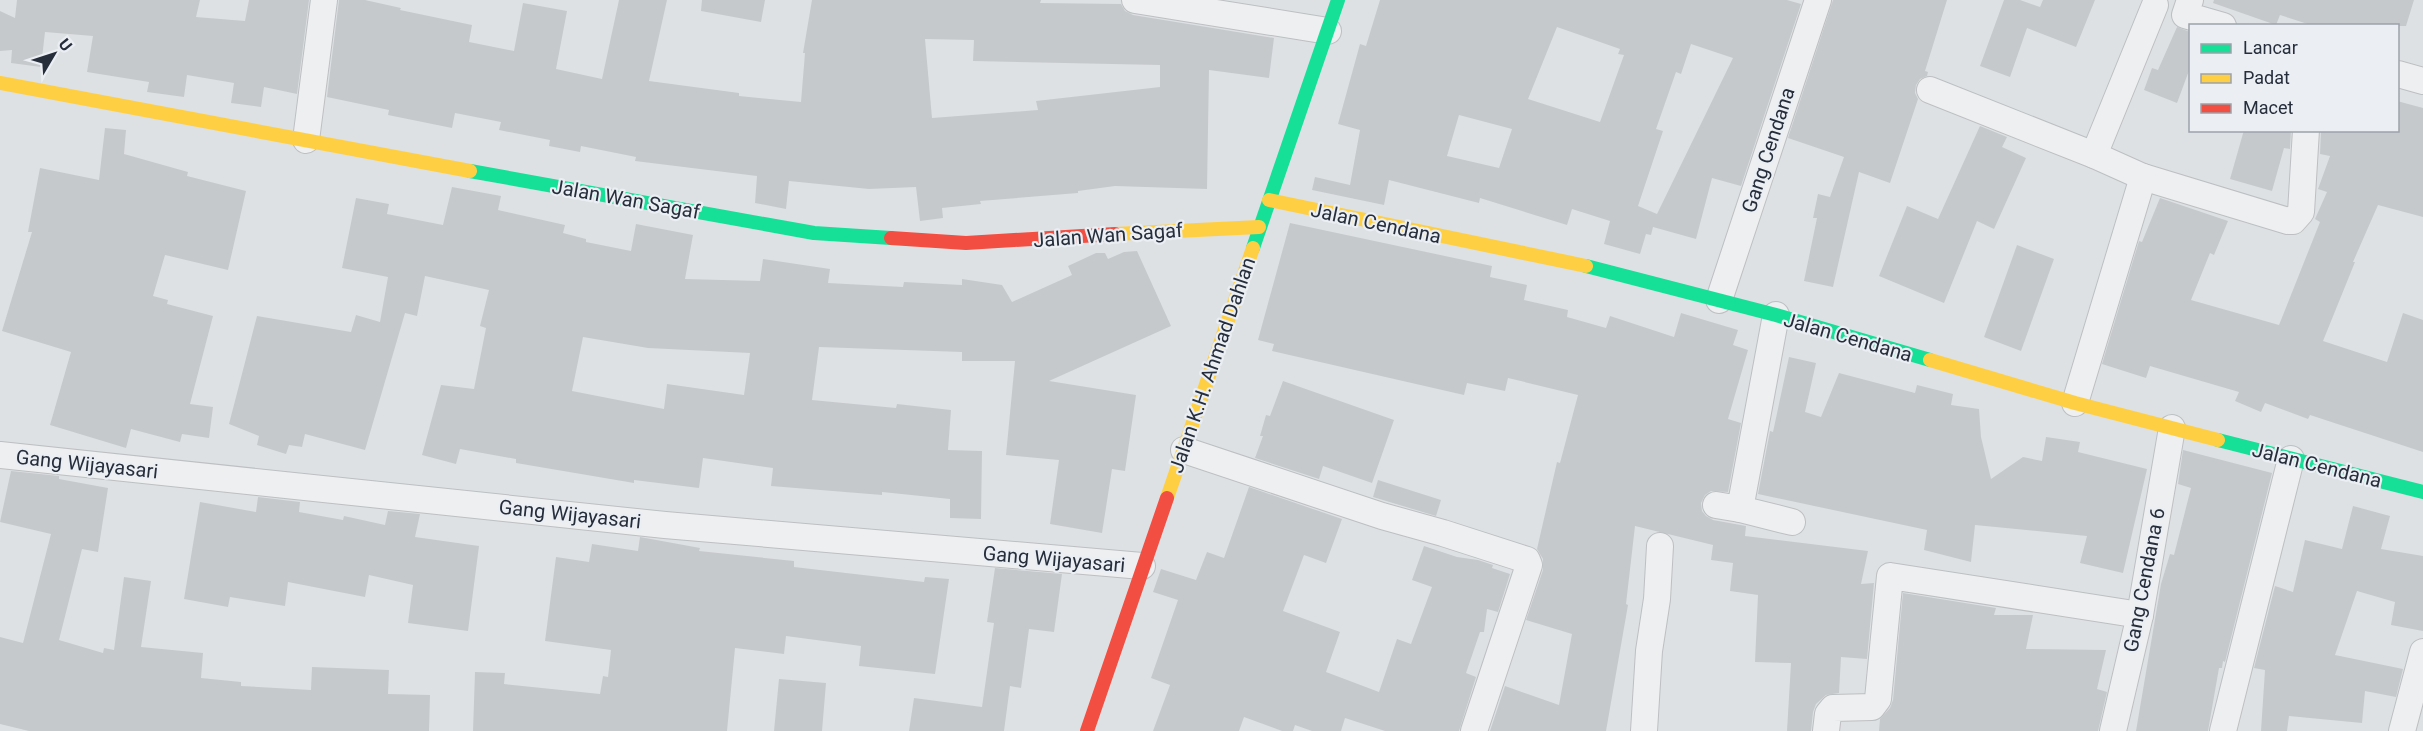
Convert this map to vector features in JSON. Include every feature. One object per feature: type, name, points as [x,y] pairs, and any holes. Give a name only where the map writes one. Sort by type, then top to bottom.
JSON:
[{"type":"street","points":[[306,140],[324,0]]},
{"type":"street","points":[[1135,0],[1328,31]]},
{"type":"street","name":"Jalan K.H. Ahmad Dahlan","points":[[1087,731],[1338,0]]},
{"type":"street","name":"Gang Cendana","points":[[1719,300],[1818,0]]},
{"type":"street","points":[[2094,155],[2146,3],[2188,7],[2219,24]]},
{"type":"street","points":[[2399,75],[2423,81]]},
{"type":"street","name":"Jalan Wan Sagaf","points":[[0,82],[814,233],[966,243],[1259,227]]},
{"type":"street","points":[[1930,90],[2094,155],[2143,177],[2288,221],[2293,220],[2301,212],[2306,132]]},
{"type":"street","points":[[2075,403],[2143,177]]},
{"type":"street","name":"Jalan Cendana","points":[[1269,200],[1623,274],[1776,315],[2075,403],[2423,492]]},
{"type":"street","points":[[1776,315],[1728,507],[1792,522]]},
{"type":"street","name":"Gang Cendana 6","points":[[2113,731],[2140,615],[2172,428]]},
{"type":"street","points":[[1184,450],[1382,516],[1527,560],[1529,565],[1518,603],[1473,731]]},
{"type":"street","name":"Gang Wijayasari","points":[[0,455],[665,525],[1142,566]]},
{"type":"street","points":[[2223,731],[2291,459]]},
{"type":"street","points":[[1644,731],[1649,651],[1657,599],[1660,546]]},
{"type":"street","points":[[1826,731],[1828,714],[1833,708],[1872,707],[1878,699],[1890,576],[2140,615]]},
{"type":"street","points":[[2402,731],[2423,652]]},
{"type":"building","points":[[17,0],[200,0],[196,17],[245,21],[249,0],[309,0],[297,94],[264,87],[261,107],[231,103],[234,83],[187,75],[184,97],[147,92],[149,82],[87,72],[93,36],[45,32],[41,67],[11,63],[12,50],[0,51],[0,11],[15,18]]},
{"type":"building","points":[[339,0],[365,0],[472,25],[469,42],[514,51],[523,3],[567,11],[556,69],[602,79],[619,0],[667,0],[649,81],[739,93],[739,96],[801,102],[805,53],[803,53],[812,0],[1041,0],[1040,3],[1121,4],[1125,11],[1133,15],[1274,38],[1269,78],[1209,70],[1207,189],[1115,186],[1078,191],[1078,193],[980,201],[981,204],[942,208],[943,218],[920,221],[916,187],[869,189],[789,181],[786,209],[755,203],[757,176],[635,161],[636,157],[581,146],[580,152],[549,146],[550,140],[499,130],[501,122],[455,113],[452,128],[388,115],[389,110],[327,97]],"holes":[[[925,39],[974,40],[973,61],[1160,65],[1160,87],[1036,101],[1038,110],[932,118]]]},
{"type":"building","points":[[702,0],[765,0],[761,22],[701,11]]},
{"type":"building","points":[[1380,0],[1787,0],[1801,4],[1741,186],[1712,178],[1696,239],[1653,227],[1651,235],[1646,234],[1640,254],[1604,244],[1610,221],[1572,209],[1567,225],[1480,198],[1479,203],[1389,180],[1384,205],[1312,190],[1315,177],[1350,185],[1360,130],[1338,124],[1360,44],[1366,46]],"holes":[[[1557,27],[1620,49],[1618,54],[1624,55],[1600,122],[1528,99]],[[1691,44],[1733,58],[1657,214],[1638,206],[1663,131],[1656,129],[1676,72],[1681,74]],[[1459,115],[1512,129],[1499,168],[1447,156]]]},
{"type":"building","points":[[1833,0],[1947,0],[1925,71],[1928,72],[1927,76],[1920,79],[1916,85],[1915,93],[1918,99],[1890,183],[1859,172],[1833,287],[1804,281],[1817,218],[1813,218],[1818,194],[1830,197],[1844,157],[1788,138]]},
{"type":"building","points":[[2004,0],[2020,0],[2040,7],[2043,0],[2095,0],[2076,47],[2027,28],[2010,77],[1980,66]]},
{"type":"building","points":[[2214,0],[2414,0],[2406,26],[2399,26],[2399,24],[2308,24],[2280,15],[2276,24],[2273,24],[2213,3]]},
{"type":"building","points":[[2177,27],[2189,32],[2189,71],[2177,103],[2144,90],[2152,68],[2158,70]]},
{"type":"building","points":[[2399,102],[2423,108],[2423,217],[2378,205],[2353,262],[2355,262],[2323,341],[2387,362],[2403,313],[2423,320],[2423,452],[2310,415],[2308,419],[2265,403],[2261,412],[2235,401],[2239,392],[2150,366],[2146,378],[2102,364],[2139,241],[2142,242],[2160,198],[2228,221],[2214,255],[2210,253],[2191,300],[2279,325],[2320,222],[2315,219],[2327,192],[2318,189],[2330,156],[2320,154],[2321,132],[2399,132]]},
{"type":"building","points":[[1980,126],[2007,137],[2002,147],[2026,158],[1994,229],[1977,221],[1944,303],[1879,276],[1907,206],[1938,219]]},
{"type":"building","points":[[105,128],[126,130],[124,154],[188,172],[187,176],[246,191],[228,270],[165,255],[153,296],[168,300],[167,304],[213,316],[190,404],[213,407],[209,438],[182,434],[180,442],[131,429],[126,448],[50,425],[71,352],[2,331],[32,232],[28,232],[40,168],[99,180]]},
{"type":"building","points":[[2243,132],[2291,132],[2290,149],[2284,148],[2272,191],[2230,179]]},
{"type":"building","points":[[452,187],[501,196],[498,210],[565,225],[563,233],[586,239],[586,242],[631,251],[636,224],[693,235],[685,279],[760,281],[763,259],[830,269],[828,283],[903,287],[904,282],[962,285],[962,279],[1002,285],[1012,302],[1072,275],[1068,266],[1096,253],[1105,253],[1108,259],[1124,252],[1137,251],[1171,326],[1049,381],[1136,395],[1125,471],[1112,469],[1102,533],[1050,524],[1059,460],[1006,455],[1015,361],[962,361],[962,352],[819,347],[812,400],[896,408],[897,404],[951,410],[948,450],[982,451],[981,519],[950,518],[950,499],[882,492],[882,495],[771,486],[773,468],[703,458],[699,488],[634,480],[634,483],[516,463],[516,459],[460,449],[456,464],[422,455],[441,385],[474,389],[486,328],[480,326],[489,290],[425,276],[417,316],[405,313],[365,450],[305,434],[302,447],[289,445],[286,454],[257,445],[259,436],[229,424],[257,316],[351,332],[356,315],[380,322],[388,277],[342,268],[356,198],[389,204],[387,214],[443,225]],"holes":[[[583,337],[648,348],[750,353],[744,395],[667,384],[664,409],[572,391]]]},
{"type":"building","points":[[1290,223],[1492,266],[1490,277],[1527,285],[1524,300],[1568,310],[1567,317],[1606,328],[1610,316],[1674,337],[1681,313],[1738,330],[1733,345],[1748,350],[1728,419],[1741,423],[1728,492],[1711,491],[1705,495],[1701,503],[1702,511],[1713,520],[1746,526],[1745,536],[1868,551],[1861,584],[1874,583],[1867,659],[1841,657],[1839,693],[1826,695],[1816,704],[1811,731],[1787,731],[1791,663],[1755,662],[1758,595],[1730,591],[1733,563],[1711,560],[1713,545],[1635,526],[1626,604],[1628,605],[1606,731],[1490,731],[1505,686],[1559,705],[1572,634],[1526,620],[1543,570],[1543,559],[1537,549],[1557,462],[1560,463],[1578,395],[1508,378],[1505,391],[1467,383],[1464,395],[1272,351],[1274,344],[1258,340]]},
{"type":"building","points":[[2017,245],[2054,259],[2021,351],[1984,337]]},
{"type":"building","points":[[1789,357],[1816,363],[1805,412],[1821,417],[1839,373],[1915,393],[1917,385],[1953,394],[1951,405],[1979,409],[1981,437],[1991,479],[2023,457],[2042,461],[2046,437],[2080,442],[2078,452],[2147,469],[2123,573],[2080,563],[2087,536],[1975,525],[1971,562],[1924,550],[1927,530],[1758,494],[1770,431],[1773,432]]},
{"type":"building","points":[[1283,381],[1394,420],[1372,483],[1323,466],[1319,479],[1255,458],[1263,436],[1260,436],[1266,415],[1270,416]]},
{"type":"building","points":[[2183,450],[2272,473],[2225,662],[2223,661],[2222,668],[2219,668],[2208,731],[2136,731],[2161,584],[2170,554],[2174,555],[2191,488],[2178,484]]},
{"type":"building","points":[[11,471],[59,476],[59,479],[108,488],[98,552],[82,549],[59,640],[103,653],[104,648],[114,650],[124,577],[151,581],[141,647],[203,653],[201,678],[241,682],[241,686],[311,690],[312,667],[389,670],[388,694],[430,695],[429,731],[29,731],[0,724],[0,637],[23,643],[51,534],[0,522]]},
{"type":"building","points":[[1378,480],[1441,500],[1436,516],[1373,497]]},
{"type":"building","points":[[1249,487],[1342,519],[1326,563],[1304,555],[1283,611],[1340,632],[1326,672],[1379,692],[1397,639],[1411,644],[1432,587],[1412,580],[1424,546],[1457,557],[1478,560],[1510,574],[1498,612],[1487,609],[1484,632],[1480,632],[1466,673],[1476,677],[1459,731],[1385,731],[1345,718],[1341,731],[1312,731],[1295,725],[1293,731],[1282,731],[1244,717],[1239,731],[1153,731],[1170,685],[1151,678],[1178,600],[1153,592],[1161,569],[1196,580],[1207,552],[1224,558]]},
{"type":"building","points":[[258,497],[300,502],[299,512],[343,520],[344,516],[385,525],[388,511],[420,514],[415,537],[479,546],[468,631],[408,623],[413,585],[369,575],[365,597],[288,582],[285,606],[230,597],[228,607],[184,599],[200,502],[256,512]]},
{"type":"building","points":[[2353,506],[2390,516],[2381,549],[2423,556],[2423,631],[2391,625],[2395,602],[2357,591],[2335,655],[2403,669],[2396,697],[2365,691],[2362,723],[2289,716],[2287,731],[2261,731],[2265,670],[2254,668],[2275,586],[2293,592],[2305,540],[2342,549]]},
{"type":"building","points":[[640,537],[700,548],[699,551],[794,561],[794,567],[924,582],[925,577],[949,579],[935,674],[859,666],[861,646],[786,636],[784,654],[735,648],[727,731],[473,731],[475,672],[505,673],[504,684],[600,694],[603,676],[608,677],[611,650],[545,641],[556,557],[589,562],[592,544],[638,551]]},
{"type":"building","points":[[995,568],[1062,574],[1054,632],[1029,629],[1021,688],[1010,686],[1004,731],[909,731],[914,698],[982,707],[994,623],[987,622]]},
{"type":"building","points":[[1903,593],[1996,608],[1994,615],[2033,615],[2026,649],[2106,650],[2097,689],[2107,692],[2098,731],[1879,731],[1880,719],[1890,708],[1893,700]]},
{"type":"building","points":[[779,679],[826,683],[822,731],[774,731]]},
{"type":"traffic: fast","points":[[1253,248],[1338,0]]},
{"type":"traffic: fast","points":[[470,171],[814,233],[891,238]]},
{"type":"traffic: fast","points":[[1586,266],[1776,315],[1930,360]]},
{"type":"traffic: fast","points":[[2218,440],[2423,492]]},
{"type":"traffic: slow","points":[[0,83],[470,171]]},
{"type":"traffic: slow","points":[[1269,200],[1586,266]]},
{"type":"traffic: slow","points":[[1115,234],[1259,227]]},
{"type":"traffic: slow","points":[[1167,498],[1253,248]]},
{"type":"traffic: slow","points":[[1930,360],[2075,403],[2218,440]]},
{"type":"traffic: jam","points":[[891,238],[966,243],[1115,234]]},
{"type":"traffic: jam","points":[[1087,731],[1167,498]]}]
